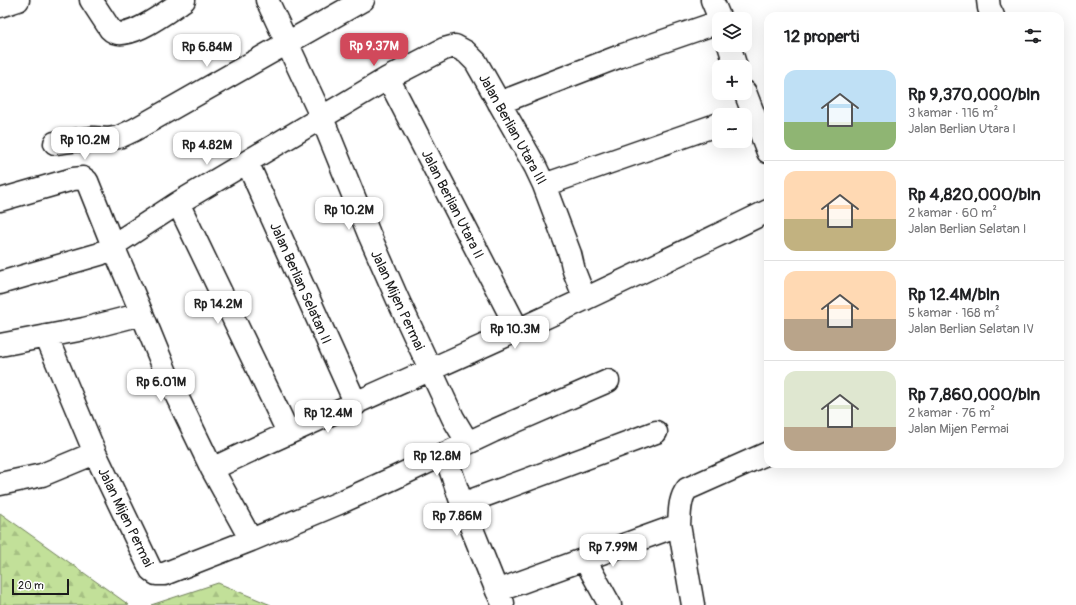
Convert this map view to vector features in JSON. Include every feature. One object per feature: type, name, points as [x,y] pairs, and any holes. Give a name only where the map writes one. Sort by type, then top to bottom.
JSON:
[{"type":"street","points":[[91,0],[110,29],[114,33],[119,34],[143,26],[184,0]]},
{"type":"street","name":"Jalan Mijen Permai","points":[[267,0],[288,42],[322,118],[368,234],[431,370],[468,443]]},
{"type":"street","points":[[55,143],[93,138],[108,139],[119,137],[134,130],[363,0]]},
{"type":"street","points":[[712,0],[716,12]]},
{"type":"street","points":[[988,0],[991,12]]},
{"type":"street","points":[[499,103],[712,23]]},
{"type":"street","name":"Jalan Berlian Utara III","points":[[388,78],[444,49],[455,46],[466,52],[476,62],[536,166],[570,254],[574,271],[585,299]]},
{"type":"street","points":[[0,283],[100,254],[178,203],[388,78]]},
{"type":"street","name":"Jalan Berlian Utara II","points":[[388,78],[518,330]]},
{"type":"street","points":[[747,106],[764,143]]},
{"type":"street","points":[[544,185],[712,126]]},
{"type":"street","name":"Jalan Berlian Selatan II","points":[[247,162],[356,404]]},
{"type":"street","points":[[0,200],[73,179],[83,178],[89,184],[168,380],[212,469],[251,540]]},
{"type":"street","points":[[178,203],[288,432]]},
{"type":"street","points":[[212,469],[288,432],[356,404],[585,299],[764,213]]},
{"type":"street","points":[[0,345],[84,329],[142,314]]},
{"type":"street","name":"Jalan Mijen Permai","points":[[46,336],[95,453],[147,564],[156,574],[164,574],[251,540],[394,478],[468,443],[608,381]]},
{"type":"street","points":[[462,504],[656,432]]},
{"type":"street","name":"Jalan Mijen Permai","points":[[0,484],[42,475],[95,453]]},
{"type":"street","points":[[445,454],[462,504],[500,598],[585,560],[679,525]]},
{"type":"street","points":[[693,605],[679,525],[681,499],[683,494],[687,489],[764,455]]},
{"type":"street","points":[[585,560],[610,605]]},
{"type":"green space","points":[[0,513],[129,605],[0,605]]},
{"type":"green space","points":[[218,583],[271,605],[151,605]]}]
